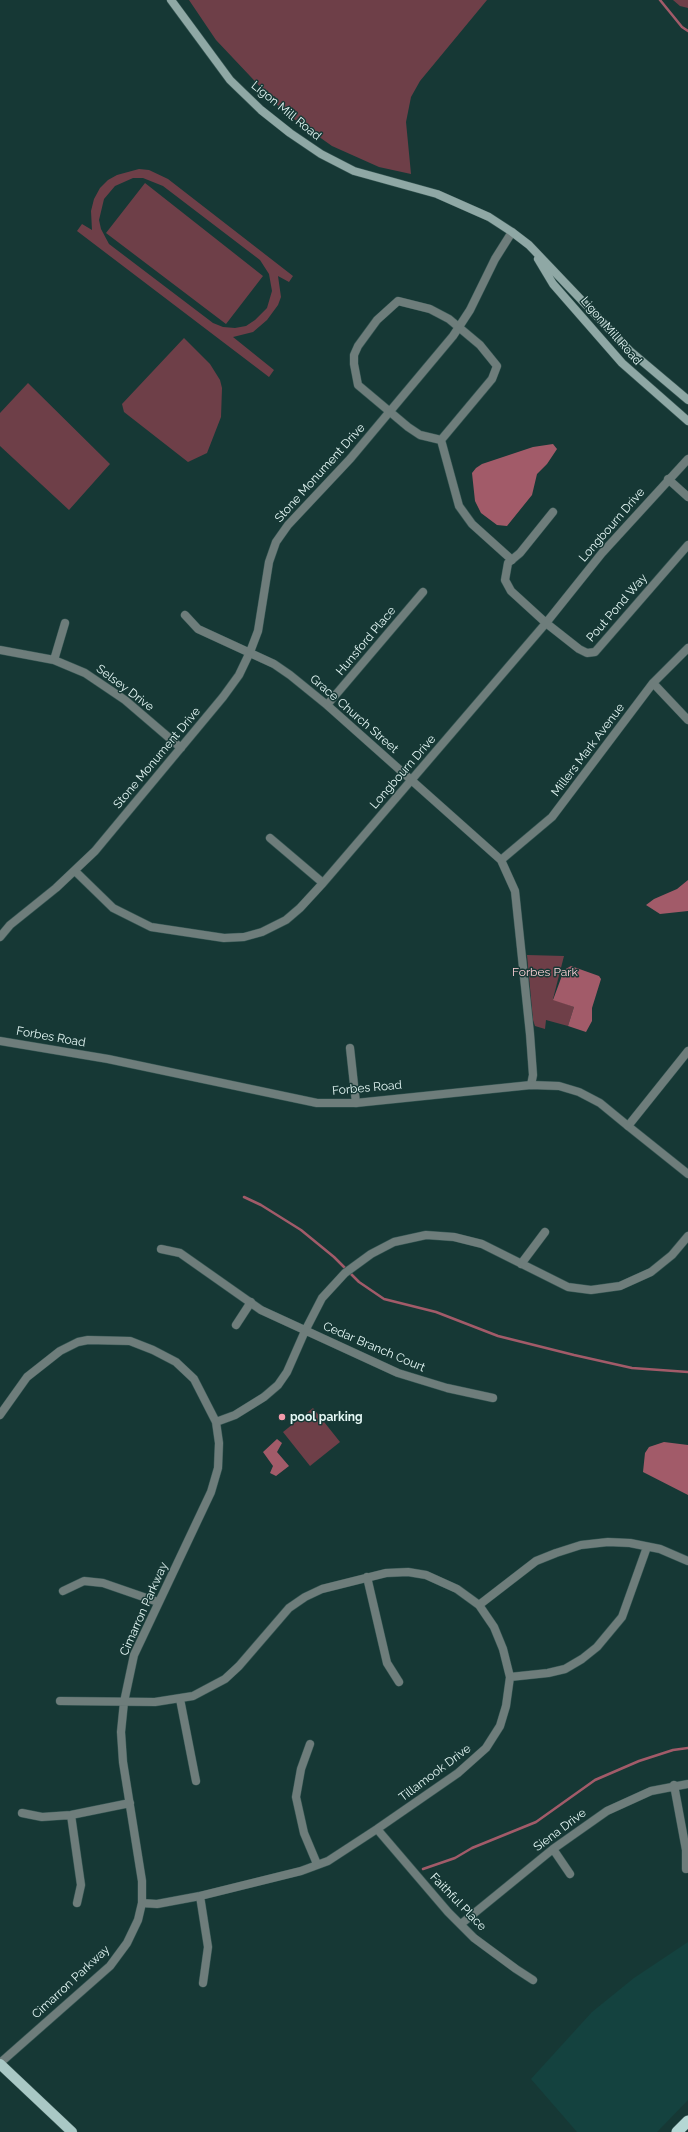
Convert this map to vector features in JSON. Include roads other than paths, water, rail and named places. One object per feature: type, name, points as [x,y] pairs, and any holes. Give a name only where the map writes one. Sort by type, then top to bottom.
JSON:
[{"type":"highway","points":[[677,2132],[688,2120]]},
{"type":"main road","name":"Ligon Mill Road","points":[[171,0],[230,80],[261,110],[321,154],[354,171],[437,194],[489,217],[512,232],[529,245],[630,350],[688,400]]},
{"type":"main road","name":"Ligon Mill Road","points":[[529,245],[553,284],[622,363],[688,421]]},
{"type":"main road","points":[[0,2063],[72,2132]]},
{"type":"street","name":"Stone Monument Drive","points":[[0,937],[10,926],[76,871],[95,851],[223,697],[239,675],[258,631],[269,562],[276,542],[288,525],[350,459],[459,328],[470,310],[495,259],[512,232]]},
{"type":"street","points":[[398,301],[430,309],[449,318],[488,354],[497,366],[492,379],[441,440],[420,435],[408,427],[358,385],[355,377],[354,356],[367,332],[398,301]]},
{"type":"street","points":[[441,440],[459,506],[472,524],[512,560]]},
{"type":"street","name":"Longbourn Drive","points":[[76,871],[113,908],[130,918],[151,927],[224,938],[244,937],[262,932],[286,920],[300,908],[411,780],[546,623],[602,553],[668,479],[688,459]]},
{"type":"street","points":[[668,479],[688,497]]},
{"type":"street","name":"Pout Pond Way","points":[[553,512],[508,563],[505,580],[511,591],[546,623],[579,650],[587,653],[595,652],[688,545]]},
{"type":"street","name":"Hunsford Place","points":[[326,705],[423,592]]},
{"type":"street","name":"Grace Church Street","points":[[185,615],[198,629],[250,652],[290,675],[501,860],[515,891],[531,1048],[533,1075],[531,1085]]},
{"type":"street","points":[[54,660],[66,623]]},
{"type":"street","name":"Millers Mark Avenue","points":[[501,860],[552,818],[653,683],[688,648]]},
{"type":"street","name":"Selsey Drive","points":[[0,650],[54,660],[85,673],[106,686],[181,748]]},
{"type":"street","points":[[653,683],[688,720]]},
{"type":"street","points":[[270,838],[322,883]]},
{"type":"street","name":"Forbes Road","points":[[0,1040],[55,1049],[317,1103],[356,1103],[531,1085],[559,1086],[579,1092],[600,1103],[688,1174]]},
{"type":"street","points":[[350,1048],[356,1103]]},
{"type":"street","points":[[628,1126],[688,1051]]},
{"type":"street","points":[[521,1264],[545,1232]]},
{"type":"street","points":[[216,1422],[236,1415],[264,1397],[278,1385],[287,1372],[305,1330],[322,1298],[344,1272],[370,1254],[394,1242],[426,1235],[454,1237],[482,1244],[568,1287],[592,1290],[620,1286],[651,1272],[672,1255],[688,1236]]},
{"type":"street","name":"Cedar Branch Court","points":[[161,1249],[180,1253],[261,1310],[398,1373],[441,1386],[494,1398]]},
{"type":"street","points":[[236,1325],[251,1302]]},
{"type":"street","name":"Cimarron Parkway","points":[[0,1415],[27,1377],[60,1351],[78,1342],[113,1340],[130,1341],[153,1350],[176,1362],[194,1379],[216,1422],[219,1443],[218,1467],[211,1492],[134,1655],[124,1702],[121,1732],[123,1762],[142,1881],[142,1903],[138,1920],[128,1943],[110,1966],[0,2063]]},
{"type":"street","points":[[479,1605],[536,1561],[556,1552],[581,1545],[608,1542],[647,1547],[660,1549],[688,1561]]},
{"type":"street","points":[[510,1677],[557,1671],[574,1664],[598,1647],[622,1617],[647,1547]]},
{"type":"street","name":"Tillamook Drive","points":[[60,1701],[124,1702],[180,1699],[207,1690],[225,1679],[240,1666],[289,1608],[305,1597],[322,1589],[386,1573],[408,1572],[426,1575],[457,1589],[479,1605],[494,1627],[503,1649],[510,1677],[506,1706],[500,1726],[486,1748],[458,1773],[377,1830],[338,1856],[301,1871],[200,1896],[157,1904],[142,1903]]},
{"type":"street","points":[[367,1577],[387,1663],[399,1682]]},
{"type":"street","points":[[63,1591],[84,1581],[103,1582],[158,1602]]},
{"type":"street","points":[[180,1699],[196,1781]]},
{"type":"street","points":[[310,1744],[301,1769],[296,1797],[304,1832],[317,1864]]},
{"type":"street","name":"Siena Drive","points":[[461,1924],[553,1849],[607,1811],[645,1794],[674,1785],[688,1784]]},
{"type":"street","points":[[674,1785],[686,1850],[686,1869]]},
{"type":"street","points":[[22,1813],[42,1817],[71,1815],[130,1803]]},
{"type":"street","points":[[71,1815],[81,1885],[77,1903]]},
{"type":"street","name":"Faithful Place","points":[[377,1830],[436,1899],[461,1924],[493,1952],[533,1980]]},
{"type":"street","points":[[553,1849],[570,1874]]},
{"type":"street","points":[[200,1896],[208,1947],[203,1982]]},
{"type":"waterway","points":[[660,0],[682,27],[688,31]]},
{"type":"waterway","points":[[244,1197],[261,1205],[301,1230],[334,1257],[359,1282],[384,1299],[436,1312],[498,1336],[574,1355],[632,1368],[688,1372]]},
{"type":"waterway","points":[[423,1869],[455,1858],[472,1848],[536,1822],[595,1780],[639,1761],[673,1750],[688,1748]]},
{"type":"place","name":"pool parking","points":[[282,1417]]},
{"type":"park label","name":"Forbes Park","points":[[545,972]]}]
